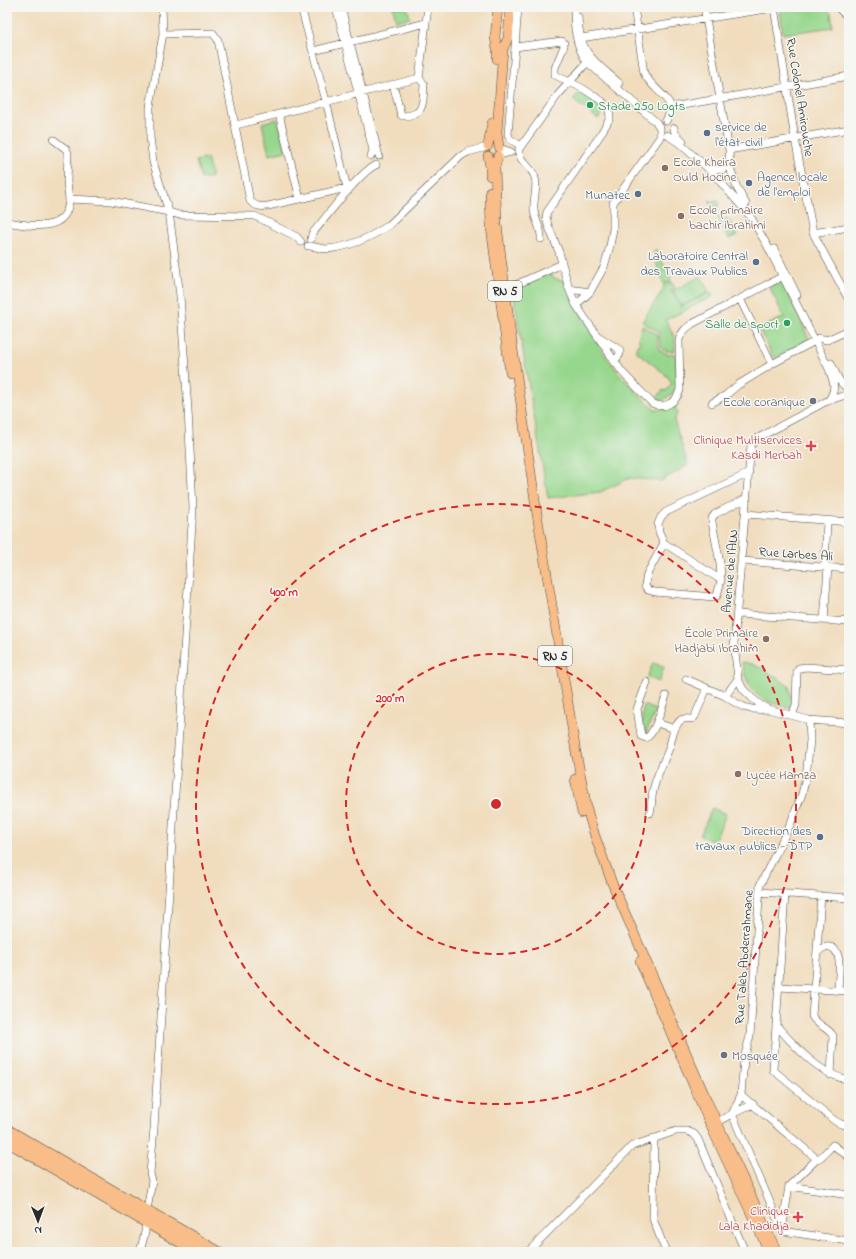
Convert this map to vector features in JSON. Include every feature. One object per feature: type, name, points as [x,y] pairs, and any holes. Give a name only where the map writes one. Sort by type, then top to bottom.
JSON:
[{"type":"highway","points":[[7,1130],[146,1215],[198,1252]]},
{"type":"highway","points":[[7,1140],[218,1252]]},
{"type":"main road","points":[[498,7],[499,44]]},
{"type":"main road","name":"RN 5","points":[[504,7],[491,132],[487,150],[490,166],[491,227],[504,338],[523,461],[562,702],[583,816],[607,885],[714,1133],[769,1252]]},
{"type":"main road","points":[[499,44],[508,38],[510,7]]},
{"type":"main road","name":"RN 5","points":[[499,44],[496,132],[499,151],[496,166],[497,225],[507,288],[524,432],[576,752],[588,814],[612,883],[717,1122],[777,1252]]},
{"type":"main road","points":[[487,150],[494,144],[499,151]]},
{"type":"street","points":[[140,1252],[145,1232],[146,1215],[152,1181],[150,1173],[193,508],[180,296],[169,212],[152,162],[149,118],[164,34],[162,7]]},
{"type":"street","points":[[301,7],[348,190]]},
{"type":"street","points":[[336,7],[348,42]]},
{"type":"street","points":[[308,241],[348,190],[368,169],[380,161],[348,42],[341,7]]},
{"type":"street","points":[[418,78],[428,7]]},
{"type":"street","points":[[518,7],[508,134],[510,139],[520,148],[523,161],[535,178],[534,215],[541,233],[541,239]]},
{"type":"street","points":[[574,7],[574,27],[589,60],[656,122],[662,133],[679,143],[710,170],[741,205],[760,232],[839,380],[847,387]]},
{"type":"street","points":[[578,7],[579,39]]},
{"type":"street","points":[[634,7],[645,77],[671,116],[678,137],[713,167],[746,204],[763,228],[784,275]]},
{"type":"street","points":[[704,7],[729,150],[730,168],[734,180],[746,204]]},
{"type":"street","points":[[579,39],[774,7]]},
{"type":"street","name":"Rue Colonel Amirouche","points":[[774,7],[786,87],[813,233],[849,299]]},
{"type":"street","points":[[836,7],[849,18]]},
{"type":"street","points":[[312,51],[426,22]]},
{"type":"street","points":[[164,34],[208,32],[213,33],[216,36],[236,125],[250,201],[254,205],[261,207],[348,190]]},
{"type":"street","points":[[515,47],[562,41],[564,46],[554,74],[556,77],[582,88],[596,97],[607,106],[610,113],[608,122],[599,137],[547,212],[546,221],[560,252],[569,289],[576,305],[614,362],[627,378],[652,403],[660,407],[667,405],[676,398],[680,390],[679,354],[681,334],[692,324],[784,275]]},
{"type":"street","points":[[589,60],[657,117],[671,116],[720,98],[849,76]]},
{"type":"street","points":[[499,151],[511,152],[520,148],[558,94],[570,83],[589,60]]},
{"type":"street","points":[[236,125],[418,78]]},
{"type":"street","points":[[393,84],[401,115],[403,116],[416,113],[420,110],[422,103],[424,84],[418,78]]},
{"type":"street","points":[[361,93],[373,150],[368,169]]},
{"type":"street","points":[[279,114],[300,199]]},
{"type":"street","points":[[662,133],[672,133],[671,116]]},
{"type":"street","points":[[576,305],[590,292],[604,266],[613,230],[613,203],[662,133],[662,123],[671,116]]},
{"type":"street","points":[[729,150],[849,130]]},
{"type":"street","points":[[7,222],[38,227],[50,225],[58,221],[63,216],[69,205],[67,182],[68,153],[66,149],[54,140]]},
{"type":"street","points":[[69,199],[111,201],[179,214],[255,216],[328,249],[354,244],[378,233],[389,225],[461,156],[477,149],[487,150]]},
{"type":"street","points":[[370,158],[375,154],[379,156]]},
{"type":"street","points":[[370,158],[372,164],[376,165]]},
{"type":"street","points":[[713,167],[719,170],[724,169],[730,160]]},
{"type":"street","points":[[813,233],[849,227]]},
{"type":"street","points":[[507,288],[562,264]]},
{"type":"street","points":[[849,284],[849,299]]},
{"type":"street","points":[[569,289],[590,292]]},
{"type":"street","points":[[740,298],[772,364]]},
{"type":"street","points":[[712,403],[772,364],[817,339],[827,340],[849,330]]},
{"type":"street","points":[[595,334],[620,350],[620,354],[614,362]]},
{"type":"street","points":[[817,339],[831,374],[836,395],[845,395]]},
{"type":"street","points":[[827,401],[837,386],[841,385],[847,387]]},
{"type":"street","points":[[845,395],[847,387]]},
{"type":"street","points":[[827,401],[845,395]]},
{"type":"street","name":"Avenue de l'ALN","points":[[827,401],[758,438],[751,445],[738,614],[734,644],[738,679],[743,689],[762,706],[809,720],[849,723]]},
{"type":"street","points":[[721,580],[664,543],[658,528],[658,524],[663,514],[749,473]]},
{"type":"street","points":[[664,543],[647,574],[645,586],[648,590],[655,592],[717,596],[721,580],[712,518],[715,514],[747,498]]},
{"type":"street","points":[[746,514],[849,522]]},
{"type":"street","points":[[824,620],[827,520]]},
{"type":"street","name":"Rue Larbes Ali","points":[[742,562],[849,569]]},
{"type":"street","points":[[738,614],[849,622]]},
{"type":"street","points":[[792,715],[796,705],[796,678],[798,670],[806,667],[849,670]]},
{"type":"street","points":[[686,679],[725,696],[742,707],[758,710],[768,709]]},
{"type":"street","points":[[725,696],[738,679]]},
{"type":"street","points":[[647,682],[637,709],[641,736],[646,738],[649,737],[657,723],[666,696]]},
{"type":"street","points":[[650,813],[656,782],[675,728],[680,721],[684,719],[693,719],[696,716],[707,688]]},
{"type":"street","name":"Rue Taleb Abderrahmane","points":[[742,1095],[744,1059],[750,1036],[759,892],[762,880],[790,825],[802,794],[806,777],[810,740],[809,720]]},
{"type":"street","points":[[657,723],[675,728]]},
{"type":"street","points":[[759,892],[849,898]]},
{"type":"street","points":[[785,894],[773,1070],[835,1121],[849,1126]]},
{"type":"street","points":[[821,896],[812,1016],[814,1021],[831,1032],[833,1036],[831,1075]]},
{"type":"street","points":[[817,953],[826,947],[836,950],[839,956],[838,990]]},
{"type":"street","points":[[779,987],[849,991]]},
{"type":"street","points":[[776,1024],[804,1054],[831,1075],[849,1079]]},
{"type":"street","points":[[732,1114],[742,1095],[817,1158]]},
{"type":"street","points":[[717,1122],[752,1104]]},
{"type":"street","points":[[732,1114],[782,1230]]},
{"type":"street","points":[[528,1252],[632,1146],[676,1131],[687,1130],[694,1134],[698,1139],[745,1252]]},
{"type":"street","points":[[654,1138],[653,1219],[666,1252]]},
{"type":"street","points":[[782,1230],[789,1186],[817,1158],[821,1158],[832,1145],[849,1157]]},
{"type":"street","points":[[789,1186],[849,1195]]},
{"type":"street","points":[[782,1230],[849,1241]]},
{"type":"green space","points":[[393,7],[407,7],[410,18],[396,21]]},
{"type":"green space","points":[[780,7],[824,7],[831,13],[833,27],[783,34]]},
{"type":"green space","name":"Stade 250 Logts","points":[[581,90],[606,109],[598,119],[573,100]]},
{"type":"green space","points":[[277,119],[286,151],[269,155],[262,123]]},
{"type":"green space","points":[[207,158],[212,177],[201,179],[196,161]]},
{"type":"green space","points":[[709,200],[713,202],[718,201],[718,215],[721,218],[728,219],[737,235],[729,239]]},
{"type":"green space","points":[[656,249],[672,282],[663,283],[653,253]]},
{"type":"green space","points":[[549,272],[554,278],[564,281],[600,347],[614,367],[629,384],[655,410],[664,409],[674,405],[678,413],[674,420],[688,465],[661,481],[630,478],[600,492],[548,498],[513,293],[517,289]]},
{"type":"green space","points":[[701,276],[709,292],[681,306],[673,291]]},
{"type":"green space","name":"Salle de sport","points":[[783,282],[809,339],[775,358],[773,357],[759,329],[784,317],[769,286]]},
{"type":"green space","points":[[663,284],[673,284],[675,288],[671,290],[680,307],[711,292],[713,296],[666,320],[675,338],[675,351],[667,351],[661,348],[659,332],[642,322],[664,288]]},
{"type":"green space","points":[[642,326],[657,334],[659,350],[667,354],[675,354],[675,389],[668,397],[662,400],[656,399],[663,390],[666,391],[672,383],[666,375],[636,351],[640,341],[638,339]]},
{"type":"green space","points":[[742,662],[760,668],[789,686],[792,702],[790,708],[771,703],[757,694],[752,689],[744,673]]},
{"type":"green space","points":[[653,663],[664,667],[659,682],[647,677]]},
{"type":"green space","points":[[644,705],[656,710],[646,733],[642,720]]},
{"type":"green space","points":[[712,808],[726,814],[714,842],[700,836]]},
{"type":"place","name":"Stade 250 Logts","points":[[590,105]]},
{"type":"place","name":"service de l'état-civil","points":[[707,133]]},
{"type":"place","name":"Ecole Kheira Ould Hocine","points":[[665,168]]},
{"type":"place","name":"Agence locale de l'emploi","points":[[749,183]]},
{"type":"place","name":"Munatec","points":[[638,194]]},
{"type":"place","name":"Ecole primaire bachir ibrahimi","points":[[681,216]]},
{"type":"place","name":"Laboratoire Central des Travaux Publics","points":[[756,262]]},
{"type":"place","name":"Salle de sport","points":[[787,323]]},
{"type":"place","name":"Ecole coranique","points":[[813,401]]},
{"type":"place","name":"Clinique Multiservices Kasdi Merbah","points":[[811,446]]},
{"type":"place","name":"École Primaire Hadjabi Ibrahim","points":[[766,639]]},
{"type":"place","name":"Lycée Hamza","points":[[738,774]]},
{"type":"place","name":"Direction des travaux publics - DTP","points":[[820,837]]},
{"type":"place","name":"Mosquée","points":[[724,1055]]},
{"type":"place","name":"Clinique Lala Khadidja","points":[[798,1217]]}]
